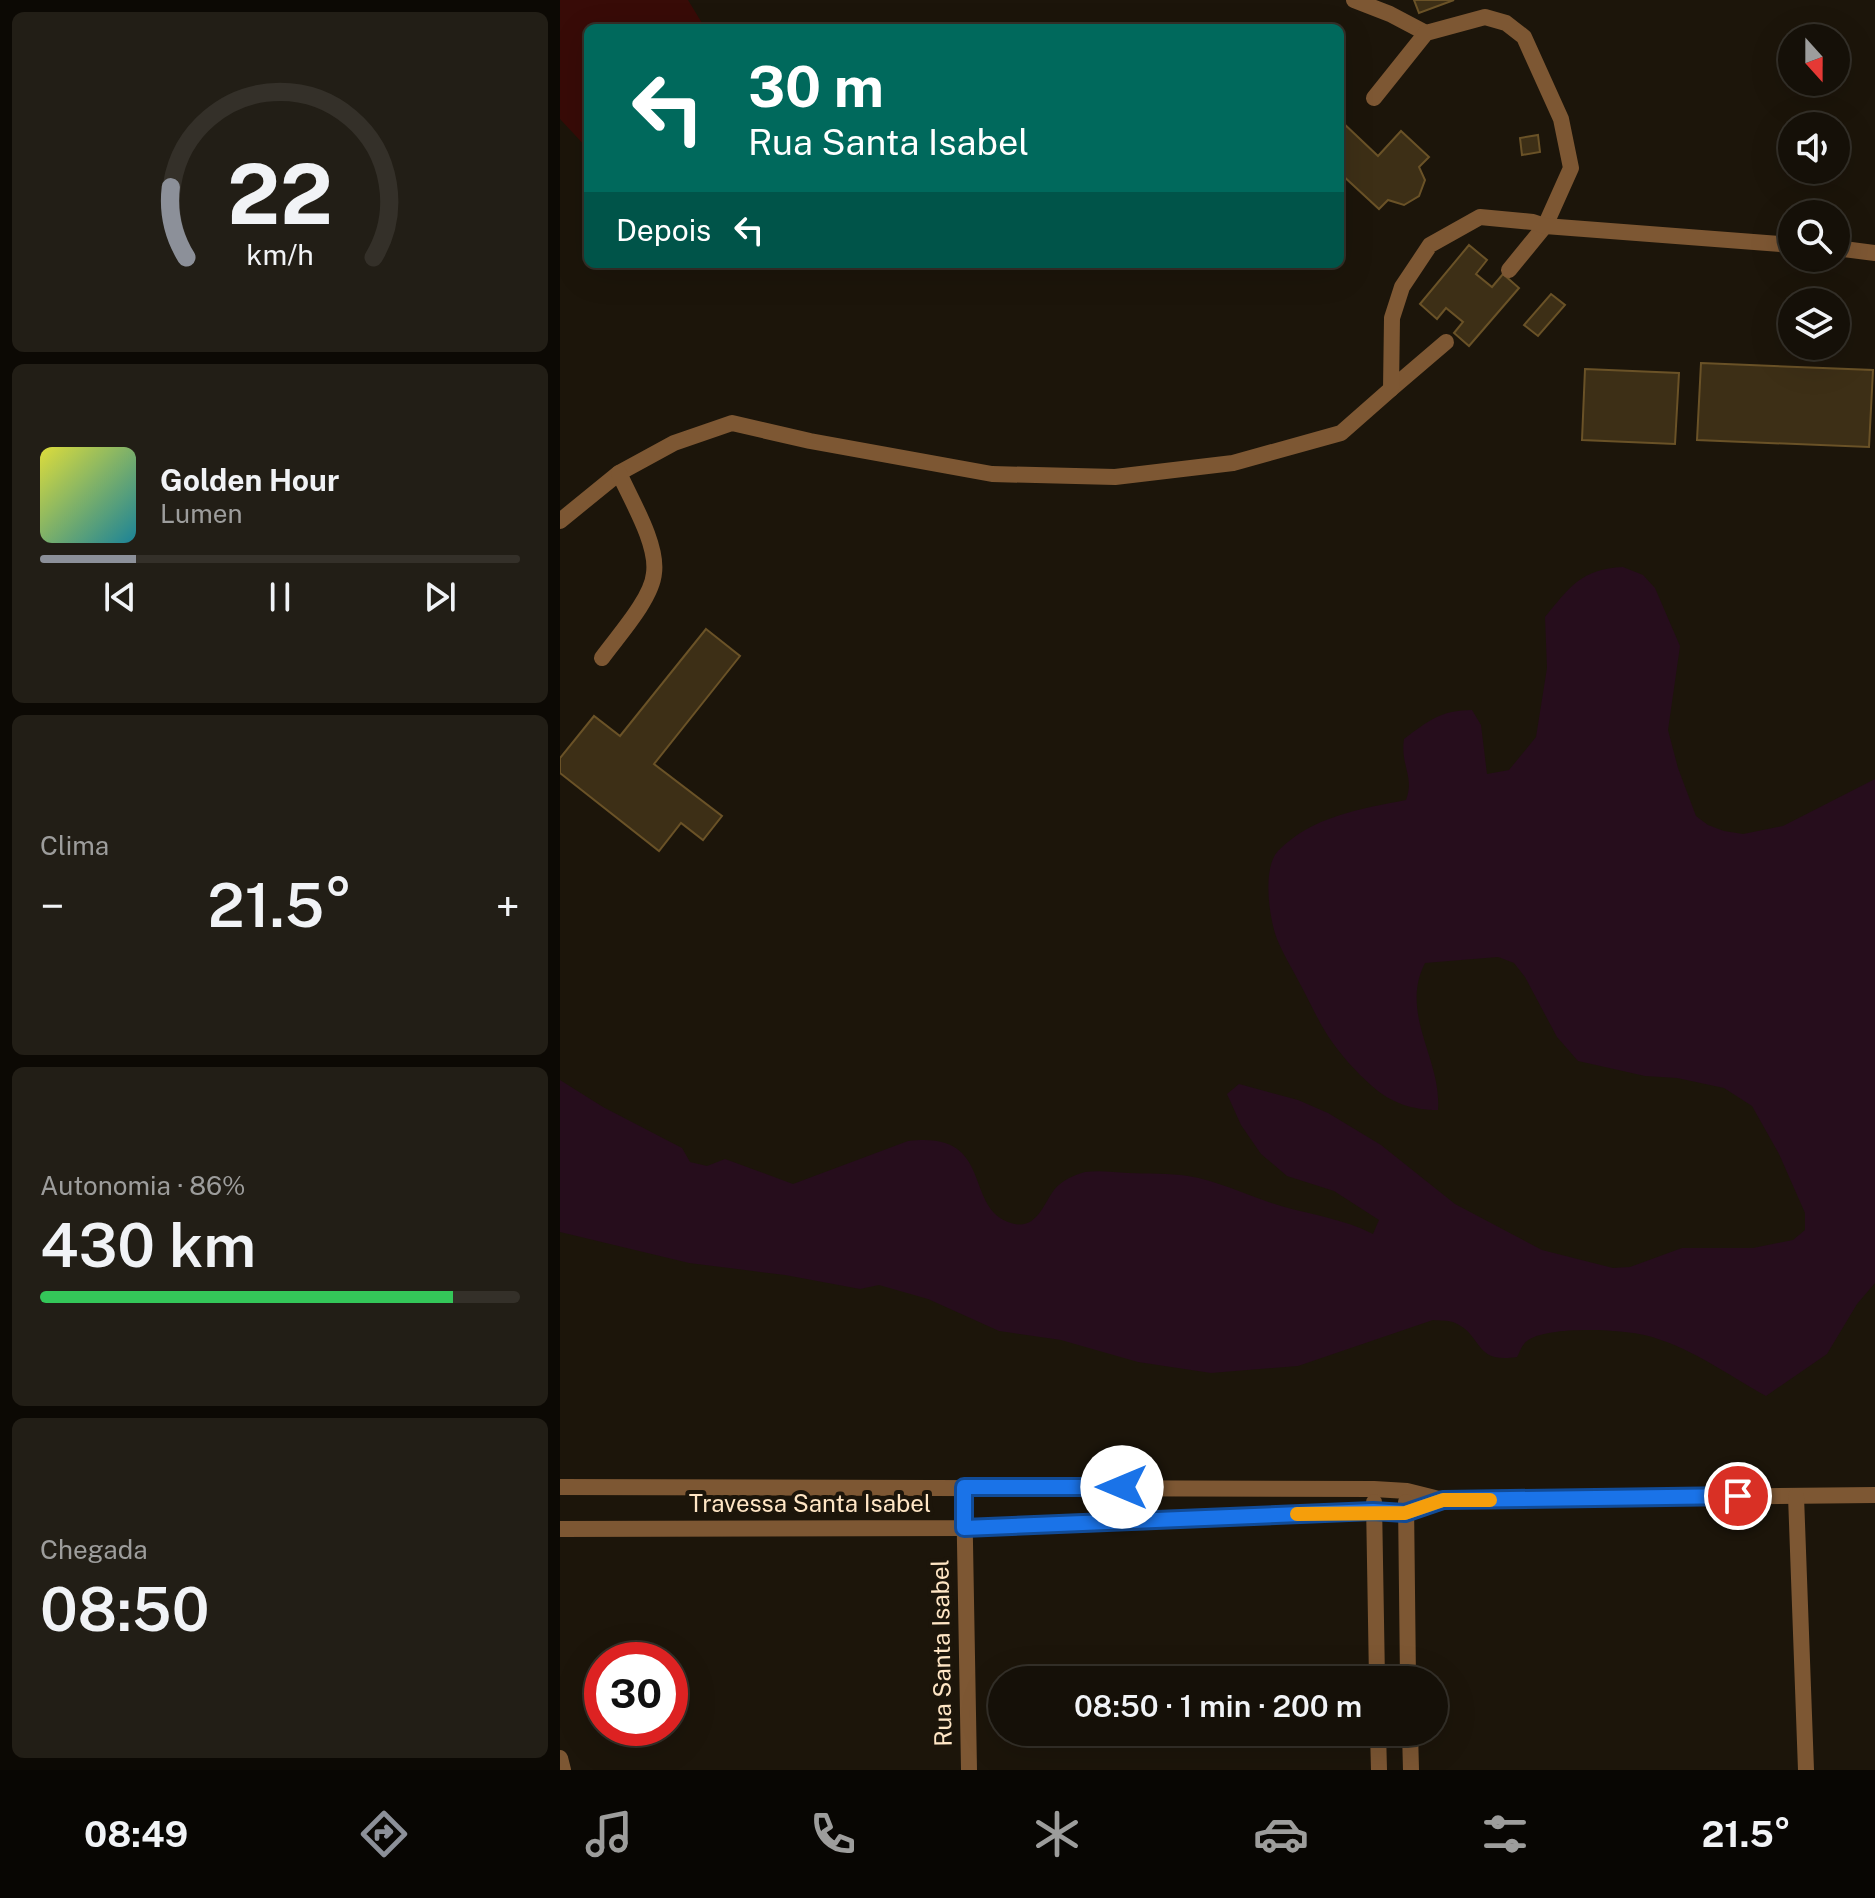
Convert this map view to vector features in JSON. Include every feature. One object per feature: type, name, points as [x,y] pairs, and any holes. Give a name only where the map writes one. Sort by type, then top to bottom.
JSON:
[{"type":"street","points":[[1354,0],[1426,33]]},
{"type":"street","points":[[1374,98],[1426,33],[1485,17],[1506,23],[1524,37],[1561,119],[1571,168],[1545,226],[1509,270]]},
{"type":"street","points":[[1391,389],[1392,318],[1402,287],[1430,245],[1480,217],[1545,226],[1778,244]]},
{"type":"street","points":[[1850,250],[1875,253]]},
{"type":"street","points":[[560,521],[619,473],[674,443],[732,423],[810,441],[992,474],[1129,475],[1233,463],[1341,433],[1446,342]]},
{"type":"street","points":[[602,658],[645,597],[655,574],[652,547],[619,473]]},
{"type":"street","name":"Travessa Santa Isabel","points":[[560,1487],[1374,1489],[1407,1491],[1443,1500],[1875,1495]]},
{"type":"street","name":"Rua Santa Isabel","points":[[964,1487],[969,1770]]},
{"type":"street","points":[[1374,1489],[1377,1666]]},
{"type":"street","points":[[1407,1491],[1408,1666]]},
{"type":"street","points":[[1796,1496],[1806,1770]]},
{"type":"street","name":"Travessa Santa Isabel","points":[[560,1529],[964,1528],[1373,1511],[1405,1513],[1443,1500]]},
{"type":"street","points":[[1378,1746],[1379,1770]]},
{"type":"street","points":[[1410,1746],[1411,1770]]},
{"type":"street","points":[[560,1758],[563,1770]]},
{"type":"shaded area","points":[[560,0],[688,0],[703,24],[584,24],[584,145],[560,119]]},
{"type":"shaded area","points":[[1623,567],[1643,575],[1655,588],[1680,646],[1668,730],[1696,816],[1708,825],[1743,834],[1783,826],[1875,779],[1875,1283],[1857,1304],[1827,1354],[1766,1396],[1684,1349],[1643,1335],[1590,1330],[1552,1333],[1527,1341],[1517,1357],[1503,1358],[1485,1352],[1463,1327],[1451,1321],[1433,1320],[1298,1366],[1211,1373],[1138,1362],[1061,1340],[999,1331],[928,1299],[879,1285],[860,1289],[785,1275],[689,1263],[560,1232],[560,1080],[603,1107],[682,1148],[690,1162],[707,1166],[725,1159],[793,1184],[908,1141],[936,1141],[954,1147],[966,1158],[996,1215],[1011,1223],[1033,1220],[1054,1190],[1068,1178],[1101,1171],[1200,1178],[1373,1234],[1379,1220],[1334,1191],[1287,1176],[1261,1154],[1241,1125],[1227,1094],[1239,1084],[1298,1100],[1328,1113],[1381,1145],[1455,1204],[1542,1250],[1613,1268],[1630,1267],[1682,1248],[1753,1248],[1793,1240],[1805,1230],[1805,1213],[1779,1154],[1752,1106],[1724,1088],[1677,1078],[1645,1076],[1578,1061],[1557,1037],[1525,977],[1514,963],[1498,957],[1425,963],[1418,982],[1417,1000],[1438,1091],[1438,1110],[1402,1104],[1372,1086],[1333,1043],[1274,930],[1269,881],[1273,859],[1278,851],[1291,839],[1322,822],[1406,800],[1409,784],[1404,739],[1420,727],[1443,714],[1472,710],[1481,725],[1487,774],[1509,770],[1536,737],[1547,668],[1545,617],[1586,576]]},
{"type":"building","points":[[1414,0],[1454,0],[1419,13]]},
{"type":"building","points":[[1344,124],[1378,156],[1401,131],[1429,157],[1419,167],[1425,180],[1419,196],[1404,205],[1388,200],[1379,209],[1344,177]]},
{"type":"building","points":[[1538,135],[1540,152],[1522,155],[1520,138]]},
{"type":"building","points":[[1469,245],[1487,260],[1476,274],[1492,287],[1503,274],[1519,288],[1469,346],[1454,333],[1463,322],[1446,308],[1437,319],[1420,304]]},
{"type":"building","points":[[1551,294],[1565,305],[1538,336],[1524,325]]},
{"type":"building","points":[[1701,363],[1873,370],[1869,447],[1697,440]]},
{"type":"building","points":[[1585,369],[1679,373],[1675,444],[1582,440]]},
{"type":"building","points":[[706,629],[740,656],[654,764],[722,816],[703,840],[681,823],[659,851],[560,773],[560,758],[594,716],[620,736]]},
{"type":"slow traffic","points":[[1297,1514],[1405,1513],[1443,1500],[1490,1500]]},
{"type":"route","points":[[1122,1487],[964,1487],[964,1528],[1373,1511],[1405,1513],[1443,1500],[1738,1496]]}]
